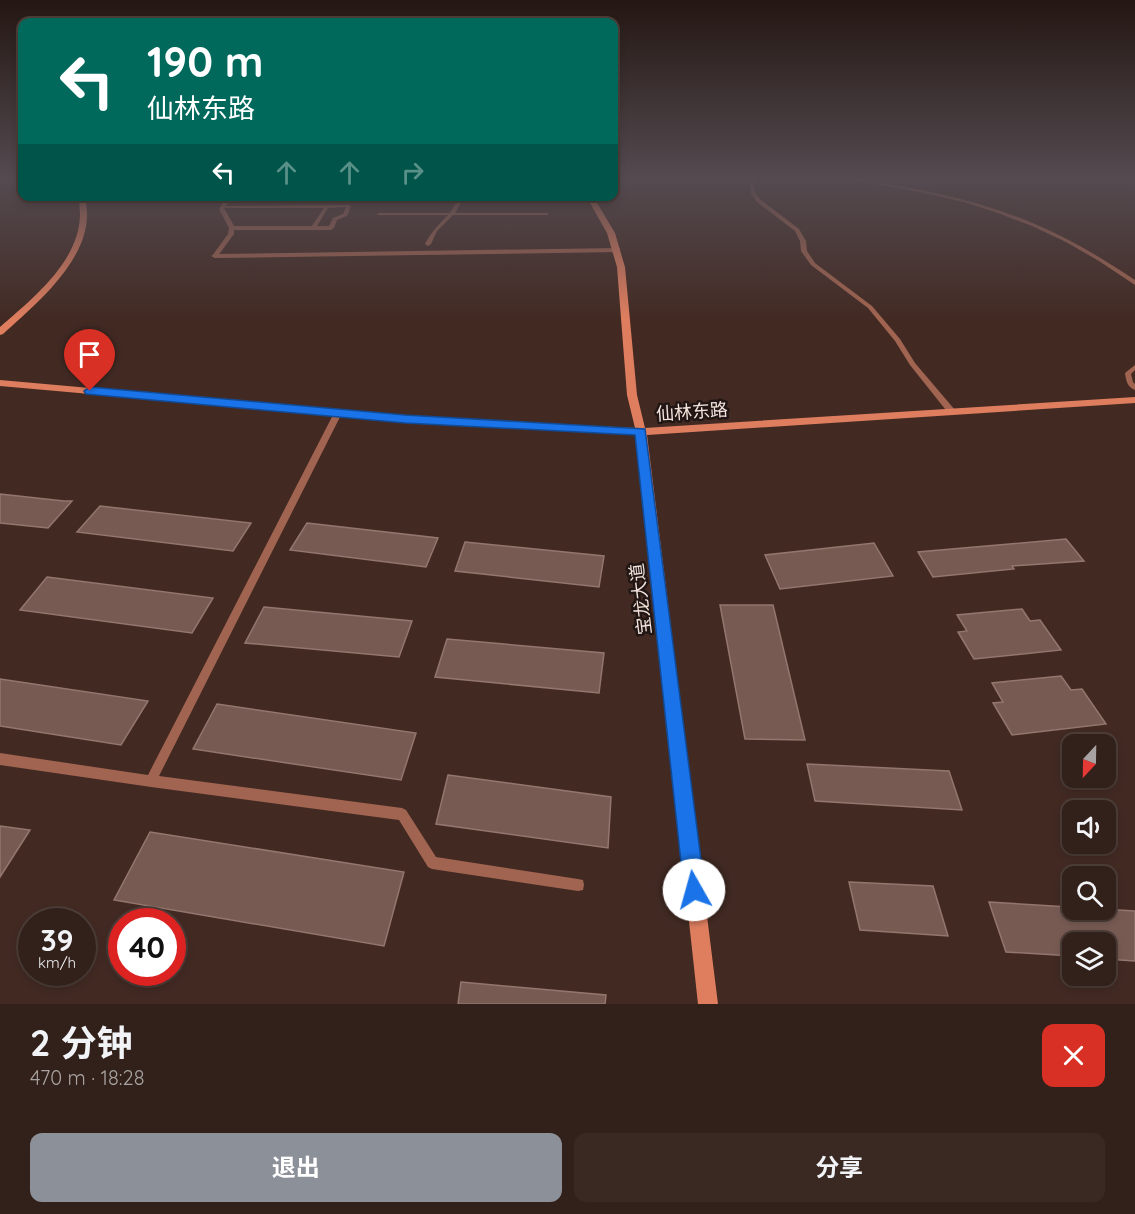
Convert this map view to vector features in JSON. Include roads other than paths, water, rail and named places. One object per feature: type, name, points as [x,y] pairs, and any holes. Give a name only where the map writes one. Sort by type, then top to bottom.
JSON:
[{"type":"street","points":[[0,332],[48,286],[66,265],[77,242],[81,226]]},
{"type":"street","name":"宝龙大道","points":[[607,226],[621,267],[632,395],[641,432],[708,1004]]},
{"type":"street","points":[[215,256],[617,250]]},
{"type":"street","name":"仙林东路","points":[[0,383],[405,419],[641,432],[1135,400]]},
{"type":"lane","points":[[215,256],[231,234],[232,228],[331,228],[332,226]]},
{"type":"lane","points":[[428,244],[431,232],[439,226]]},
{"type":"lane","points":[[792,226],[797,230],[803,241],[804,251],[813,264],[870,307],[898,339],[912,364],[952,412]]},
{"type":"lane","points":[[1041,226],[1096,256],[1135,283]]},
{"type":"lane","points":[[1135,367],[1128,373],[1130,383],[1135,388]]},
{"type":"lane","points":[[151,781],[338,413]]},
{"type":"lane","points":[[0,759],[402,814],[432,863],[578,885]]}]
